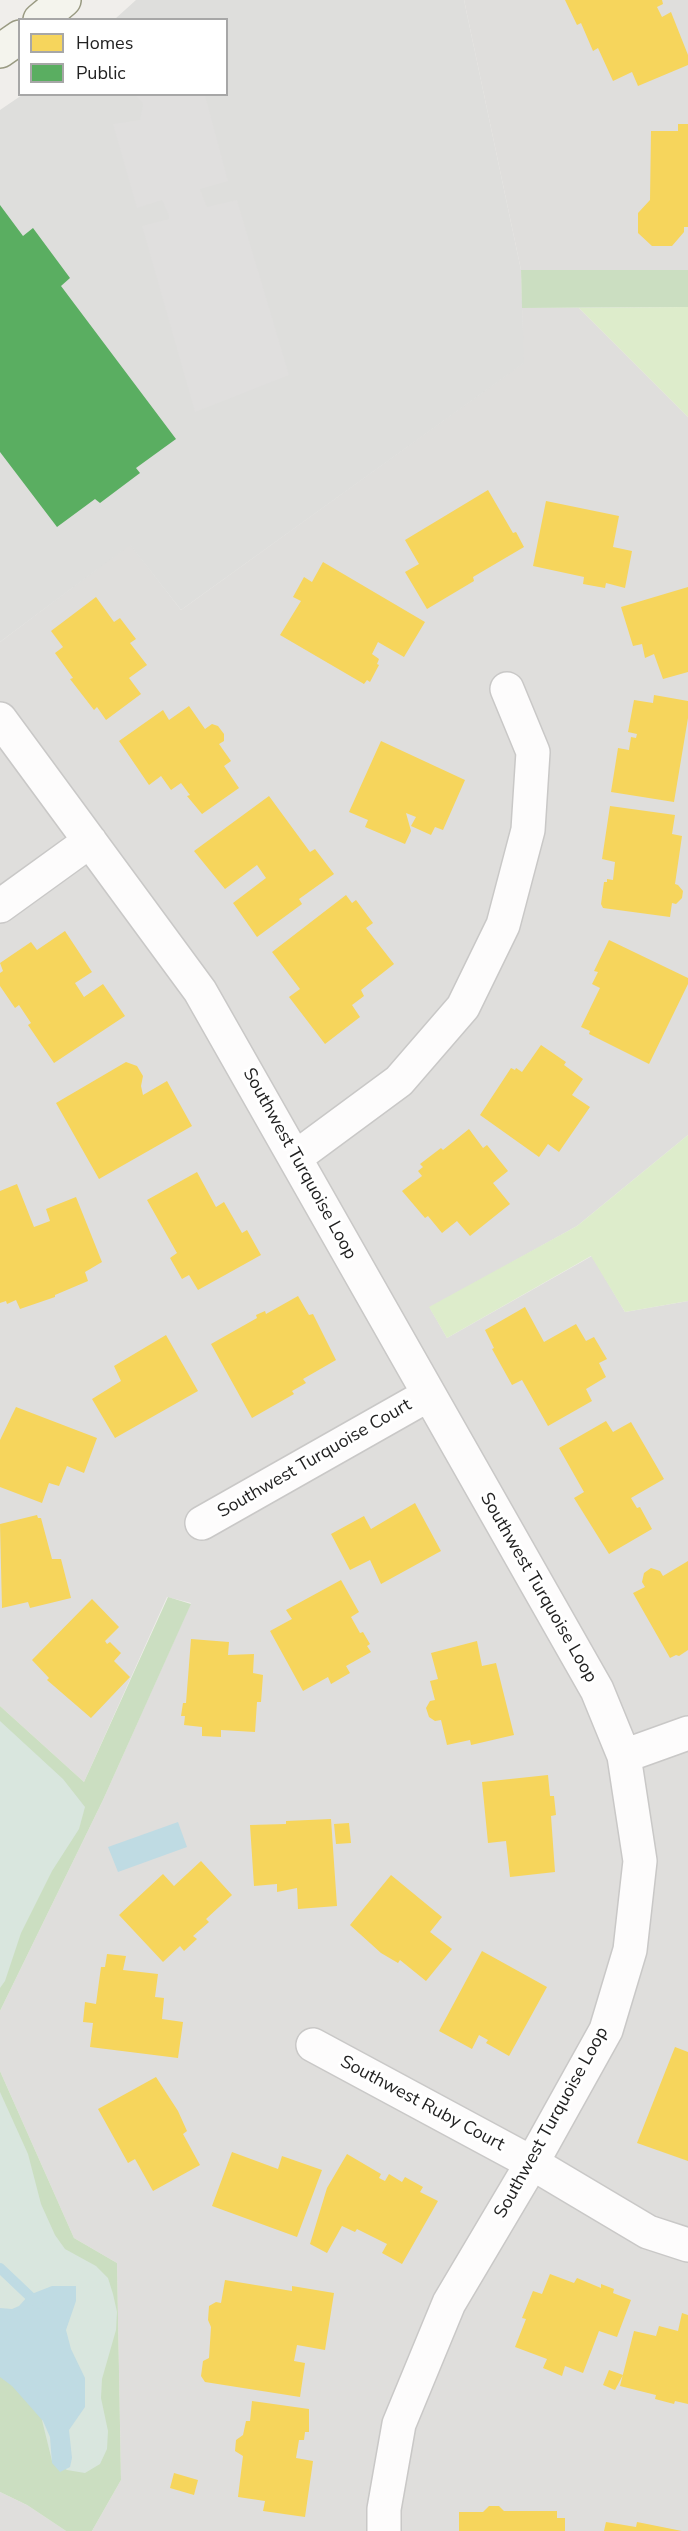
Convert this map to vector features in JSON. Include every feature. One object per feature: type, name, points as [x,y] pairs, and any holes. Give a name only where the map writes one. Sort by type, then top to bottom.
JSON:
[{"type":"street","points":[[42,18],[63,0]]},
{"type":"street","points":[[0,51],[18,38]]},
{"type":"street","points":[[296,1157],[399,1081],[463,1007],[503,925],[528,830],[533,752],[507,689]]},
{"type":"street","name":"Southwest Turquoise Loop","points":[[0,719],[201,991],[597,1690],[624,1756],[640,1861],[630,1950],[606,2030],[532,2163],[449,2303],[399,2424],[384,2509],[384,2531]]},
{"type":"street","points":[[0,906],[90,841]]},
{"type":"street","name":"Southwest Turquoise Court","points":[[202,1523],[428,1395]]},
{"type":"street","points":[[624,1756],[688,1733]]},
{"type":"street","name":"Southwest Ruby Court","points":[[313,2045],[532,2163],[648,2232],[688,2245]]},
{"type":"shaded area","points":[[136,0],[464,0],[521,270],[524,363],[181,610],[130,545],[0,642],[0,110],[21,96],[228,96],[228,18],[116,18]]},
{"type":"shaded area","points":[[464,0],[688,0],[688,270],[521,270]]},
{"type":"shaded area","points":[[136,96],[205,96],[228,181],[200,189],[207,207],[237,200],[289,375],[195,412],[142,226],[169,219],[169,216],[162,200],[137,208],[113,124],[140,120],[143,104]]},
{"type":"shaded area","points":[[522,308],[579,308],[688,417],[688,1135],[577,1226],[430,1308],[447,1338],[592,1256],[625,1312],[688,1301],[688,2531],[92,2531],[121,2480],[117,2263],[74,2238],[0,2071],[0,2011],[103,1800],[191,1603],[167,1597],[84,1782],[0,1706],[0,642],[130,544],[181,610],[523,363]]},
{"type":"shaded area","points":[[0,1721],[63,1779],[85,1807],[79,1829],[52,1871],[21,1933],[5,1981],[0,1988]]},
{"type":"shaded area","points":[[0,2092],[28,2154],[41,2204],[55,2235],[65,2249],[96,2266],[108,2278],[113,2294],[117,2312],[116,2330],[102,2379],[101,2398],[108,2431],[107,2449],[100,2464],[85,2473],[67,2470],[52,2461],[40,2412],[0,2333]]},
{"type":"shaded area","points":[[0,2492],[27,2505],[66,2531],[0,2531]]},
{"type":"green space","points":[[521,270],[688,270],[688,307],[522,308]]},
{"type":"green space","points":[[688,307],[688,417],[579,308]]},
{"type":"green space","points":[[688,1135],[688,1301],[625,1312],[591,1256],[447,1338],[429,1307],[577,1226]]},
{"type":"green space","points":[[168,1597],[191,1604],[103,1800],[0,2011],[0,1706],[84,1782]]},
{"type":"green space","points":[[0,2071],[74,2238],[117,2263],[121,2480],[92,2531],[66,2531],[27,2505],[0,2492]]},
{"type":"water","points":[[178,1822],[187,1847],[118,1872],[108,1847]]},
{"type":"water","points":[[52,2286],[76,2286],[76,2301],[66,2330],[71,2349],[85,2378],[85,2407],[69,2430],[72,2458],[70,2467],[60,2472],[52,2463],[50,2437],[43,2421],[12,2386],[0,2377],[0,2308],[12,2309],[19,2306],[29,2295]]},
{"type":"building: Homes","points":[[565,0],[662,0],[663,4],[657,7],[662,17],[671,12],[688,55],[688,65],[638,86],[632,72],[613,81],[598,48],[593,51],[581,23],[577,25]]},
{"type":"building: Homes","points":[[678,124],[688,124],[688,227],[684,227],[684,232],[672,246],[652,246],[638,233],[638,213],[650,200],[651,131],[678,131]]},
{"type":"building: Homes","points":[[488,490],[513,533],[516,532],[524,547],[473,577],[474,581],[427,609],[405,572],[419,564],[405,540]]},
{"type":"building: Homes","points":[[546,501],[619,516],[613,547],[632,551],[625,588],[606,583],[605,588],[583,584],[584,577],[533,566]]},
{"type":"building: Homes","points":[[323,562],[425,622],[404,657],[378,642],[372,654],[379,659],[377,664],[379,665],[370,682],[367,680],[364,684],[280,635],[301,601],[293,597],[304,577],[312,582]]},
{"type":"building: Homes","points":[[688,587],[688,672],[663,679],[654,654],[645,658],[642,644],[633,646],[621,607]]},
{"type":"building: Homes","points":[[96,597],[114,622],[120,618],[136,639],[130,643],[147,665],[129,678],[141,694],[106,720],[97,707],[94,710],[70,679],[73,678],[55,653],[63,647],[51,631]]},
{"type":"building: Homes","points":[[654,695],[688,701],[688,718],[674,802],[611,792],[618,748],[629,750],[631,737],[636,738],[637,734],[628,732],[634,700],[653,703]]},
{"type":"building: Homes","points":[[189,706],[205,729],[212,724],[218,726],[224,734],[224,741],[219,744],[231,761],[224,766],[239,788],[202,814],[187,796],[190,795],[181,783],[171,790],[161,776],[149,785],[119,741],[163,710],[169,720]]},
{"type":"building: Homes","points":[[381,741],[465,780],[443,830],[435,827],[431,835],[411,826],[416,817],[406,813],[411,831],[405,844],[365,827],[368,820],[349,812]]},
{"type":"building: Homes","points":[[269,796],[310,852],[315,849],[334,874],[299,899],[302,904],[257,937],[233,903],[266,878],[257,865],[225,889],[194,851]]},
{"type":"building: Homes","points":[[610,806],[675,815],[672,834],[682,836],[675,884],[683,891],[682,898],[676,904],[672,903],[670,917],[603,908],[601,904],[604,882],[607,882],[607,879],[613,880],[615,862],[602,859]]},
{"type":"building: Homes","points":[[346,895],[352,903],[356,900],[373,923],[366,928],[394,964],[361,990],[364,996],[352,1005],[360,1017],[325,1044],[289,997],[300,989],[272,952]]},
{"type":"building: Homes","points":[[65,931],[92,972],[75,983],[84,997],[103,984],[125,1016],[54,1063],[28,1025],[31,1023],[19,1005],[15,1008],[0,986],[0,973],[3,971],[0,963],[31,942],[37,950]]},
{"type":"building: Homes","points":[[609,940],[688,978],[688,984],[649,1064],[589,1034],[590,1031],[581,1027],[600,988],[592,984],[598,972],[594,971]]},
{"type":"building: Homes","points":[[541,1045],[566,1062],[564,1065],[583,1079],[572,1095],[590,1107],[559,1152],[548,1144],[539,1157],[480,1115],[511,1068],[522,1072]]},
{"type":"building: Homes","points":[[126,1062],[137,1066],[143,1076],[141,1086],[143,1095],[167,1081],[192,1126],[99,1179],[56,1103]]},
{"type":"building: Homes","points":[[469,1129],[483,1148],[487,1145],[508,1171],[493,1183],[510,1204],[470,1236],[457,1221],[442,1233],[428,1216],[425,1218],[402,1191],[422,1176],[418,1171],[423,1167],[420,1164],[441,1148],[443,1150]]},
{"type":"building: Homes","points":[[197,1172],[216,1207],[224,1202],[242,1233],[247,1230],[261,1255],[198,1290],[189,1275],[182,1279],[170,1258],[177,1253],[147,1200]]},
{"type":"building: Homes","points":[[17,1184],[34,1227],[50,1221],[46,1209],[76,1197],[102,1262],[85,1272],[88,1281],[55,1297],[20,1309],[16,1300],[7,1304],[6,1301],[0,1303],[0,1191]]},
{"type":"building: Homes","points":[[298,1296],[309,1315],[313,1314],[336,1360],[303,1379],[306,1383],[292,1391],[294,1394],[252,1418],[211,1344],[257,1318],[256,1315],[265,1311],[266,1314]]},
{"type":"building: Homes","points":[[525,1307],[544,1342],[576,1324],[586,1341],[594,1337],[607,1359],[599,1363],[606,1377],[586,1389],[592,1401],[548,1426],[522,1380],[512,1385],[492,1349],[494,1348],[485,1330]]},
{"type":"building: Homes","points":[[166,1335],[198,1391],[115,1438],[92,1399],[121,1381],[114,1366]]},
{"type":"building: Homes","points":[[16,1407],[97,1438],[84,1473],[67,1466],[59,1486],[49,1483],[42,1503],[0,1487],[0,1440]]},
{"type":"building: Homes","points":[[606,1421],[613,1432],[631,1422],[664,1479],[631,1498],[637,1508],[640,1507],[652,1529],[609,1554],[574,1498],[584,1492],[559,1448]]},
{"type":"building: Homes","points":[[415,1503],[441,1551],[381,1584],[370,1560],[350,1570],[331,1534],[364,1516],[371,1529]]},
{"type":"building: Homes","points":[[37,1515],[41,1518],[52,1559],[61,1559],[71,1598],[30,1608],[28,1602],[2,1608],[0,1524]]},
{"type":"building: Homes","points":[[688,1561],[688,1650],[679,1656],[670,1658],[633,1593],[645,1587],[642,1582],[644,1573],[651,1568],[660,1571],[663,1576]]},
{"type":"building: Homes","points":[[341,1580],[359,1612],[351,1617],[360,1633],[363,1632],[370,1644],[367,1646],[371,1652],[346,1666],[350,1673],[331,1684],[328,1677],[303,1691],[270,1631],[292,1619],[286,1610]]},
{"type":"building: Homes","points":[[92,1599],[119,1627],[105,1641],[107,1644],[110,1642],[121,1653],[114,1661],[130,1677],[91,1718],[47,1680],[49,1678],[32,1660]]},
{"type":"building: Homes","points":[[191,1639],[229,1642],[228,1655],[254,1654],[253,1673],[263,1675],[261,1702],[257,1702],[255,1732],[221,1730],[221,1737],[202,1736],[202,1727],[184,1725],[185,1716],[181,1716],[183,1703],[186,1703]]},
{"type":"building: Homes","points":[[477,1641],[482,1666],[496,1663],[514,1735],[471,1745],[470,1740],[447,1745],[441,1720],[435,1721],[429,1717],[426,1708],[430,1701],[435,1700],[430,1681],[438,1679],[431,1653]]},
{"type":"building: Homes","points":[[548,1775],[550,1796],[554,1796],[556,1815],[551,1816],[555,1872],[510,1877],[506,1841],[488,1843],[482,1782]]},
{"type":"building: Homes","points":[[331,1819],[337,1906],[298,1909],[297,1888],[277,1892],[277,1884],[254,1886],[250,1825]]},
{"type":"building: Homes","points":[[349,1823],[351,1843],[336,1844],[334,1824]]},
{"type":"building: Homes","points":[[201,1861],[232,1895],[206,1919],[209,1922],[193,1936],[197,1939],[184,1951],[180,1946],[163,1962],[119,1915],[163,1874],[174,1886]]},
{"type":"building: Homes","points":[[391,1875],[442,1917],[430,1932],[452,1949],[426,1981],[400,1960],[398,1963],[381,1953],[350,1925]]},
{"type":"building: Homes","points":[[482,1951],[547,1987],[509,2056],[486,2043],[488,2040],[479,2035],[472,2049],[439,2031]]},
{"type":"building: Homes","points":[[107,1954],[126,1956],[123,1970],[158,1974],[155,1997],[164,1998],[162,2019],[183,2022],[178,2058],[90,2047],[93,2023],[83,2022],[85,2002],[96,2004],[101,1967],[105,1967]]},
{"type":"building: Homes","points":[[675,2047],[688,2052],[688,2161],[637,2143]]},
{"type":"building: Homes","points":[[156,2077],[178,2111],[187,2131],[183,2134],[200,2165],[153,2191],[135,2159],[128,2163],[98,2109]]},
{"type":"building: Homes","points":[[232,2152],[278,2169],[282,2156],[322,2170],[297,2237],[212,2206]]},
{"type":"building: Homes","points":[[347,2154],[381,2174],[379,2178],[385,2181],[389,2174],[402,2182],[405,2177],[423,2187],[420,2192],[438,2201],[402,2264],[382,2253],[387,2244],[357,2229],[355,2232],[342,2226],[327,2253],[310,2244],[327,2188]]},
{"type":"building: Homes","points":[[550,2274],[574,2283],[577,2278],[601,2288],[601,2284],[614,2289],[613,2293],[631,2300],[617,2337],[599,2331],[583,2373],[565,2366],[562,2376],[543,2368],[547,2359],[515,2347],[526,2319],[522,2318],[533,2291],[542,2294]]},
{"type":"building: Homes","points":[[225,2280],[292,2291],[292,2286],[334,2293],[325,2350],[297,2345],[294,2361],[305,2363],[300,2397],[205,2382],[201,2376],[203,2361],[209,2358],[211,2327],[208,2320],[209,2306],[216,2302],[221,2303]]},
{"type":"building: Homes","points":[[682,2313],[688,2315],[688,2404],[675,2401],[674,2404],[655,2399],[656,2395],[620,2386],[634,2331],[656,2336],[659,2326],[678,2331]]},
{"type":"building: Homes","points":[[609,2370],[623,2375],[615,2390],[603,2385]]},
{"type":"building: Homes","points":[[252,2401],[309,2409],[309,2432],[305,2432],[304,2440],[299,2440],[296,2458],[313,2461],[305,2517],[263,2511],[265,2501],[238,2497],[243,2456],[235,2451],[236,2440],[243,2435],[246,2421],[250,2421]]},
{"type":"building: Homes","points":[[174,2473],[198,2480],[194,2495],[170,2488]]},
{"type":"building: Homes","points":[[489,2506],[499,2506],[504,2511],[557,2511],[557,2518],[565,2518],[565,2531],[459,2531],[459,2512],[483,2512]]},
{"type":"building: Homes","points":[[606,2522],[636,2527],[637,2522],[682,2531],[604,2531]]},
{"type":"building: Public","points":[[0,205],[23,236],[33,228],[70,278],[61,286],[176,439],[136,468],[140,473],[100,503],[95,499],[57,527],[0,452]]},
{"type":"waterway","points":[[0,2268],[38,2304]]}]
